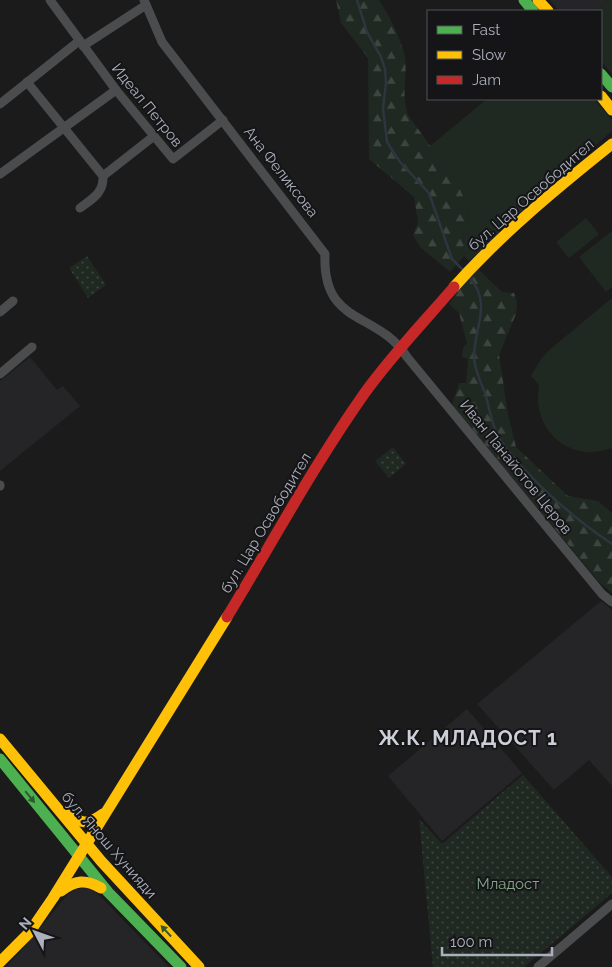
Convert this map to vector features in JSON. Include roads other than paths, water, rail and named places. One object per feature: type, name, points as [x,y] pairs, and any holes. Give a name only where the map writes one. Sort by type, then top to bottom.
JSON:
[{"type":"main road","points":[[524,0],[532,10]]},
{"type":"main road","points":[[538,0],[547,10]]},
{"type":"main road","points":[[602,75],[612,87]]},
{"type":"main road","points":[[602,97],[612,110]]},
{"type":"main road","name":"бул. Цар Освободител","points":[[0,962],[29,933],[53,898],[364,394],[401,347],[473,265],[556,189],[612,144]]},
{"type":"main road","name":"бул. Янош Хунияди","points":[[0,740],[86,844],[199,967]]},
{"type":"main road","name":"бул. Янош Хунияди","points":[[0,759],[108,892],[181,967]]},
{"type":"main road","points":[[56,807],[69,817],[82,823],[94,820],[105,813]]},
{"type":"main road","points":[[53,898],[70,884],[87,881],[108,892]]},
{"type":"street","name":"Идеал Петров","points":[[50,0],[116,90],[173,159],[223,120]]},
{"type":"street","points":[[0,104],[27,82],[81,44],[145,2]]},
{"type":"street","name":"Ана Феликсова","points":[[145,2],[162,42],[325,254],[326,279],[330,291],[335,298],[354,316],[384,332],[401,347]]},
{"type":"street","points":[[27,82],[103,176],[103,185],[100,192],[80,208]]},
{"type":"street","points":[[0,174],[116,90]]},
{"type":"street","points":[[103,176],[154,136]]},
{"type":"street","points":[[0,312],[13,301]]},
{"type":"street","points":[[0,374],[32,347]]},
{"type":"street","name":"Иван Панайотов Церов","points":[[401,347],[407,357],[602,594],[612,602]]},
{"type":"street","points":[[538,967],[612,904]]},
{"type":"waterway","points":[[357,0],[367,32],[381,57],[385,69],[386,83],[383,108],[387,142],[400,162],[429,193],[452,259],[464,271]]},
{"type":"waterway","points":[[469,277],[476,287],[481,306],[474,361],[497,434],[522,467],[543,488],[576,518],[612,544]]},
{"type":"district","name":"Ж.К. МЛАДОСТ 1","points":[[468,738]]},
{"type":"park label","name":"Младост","points":[[508,884]]}]
